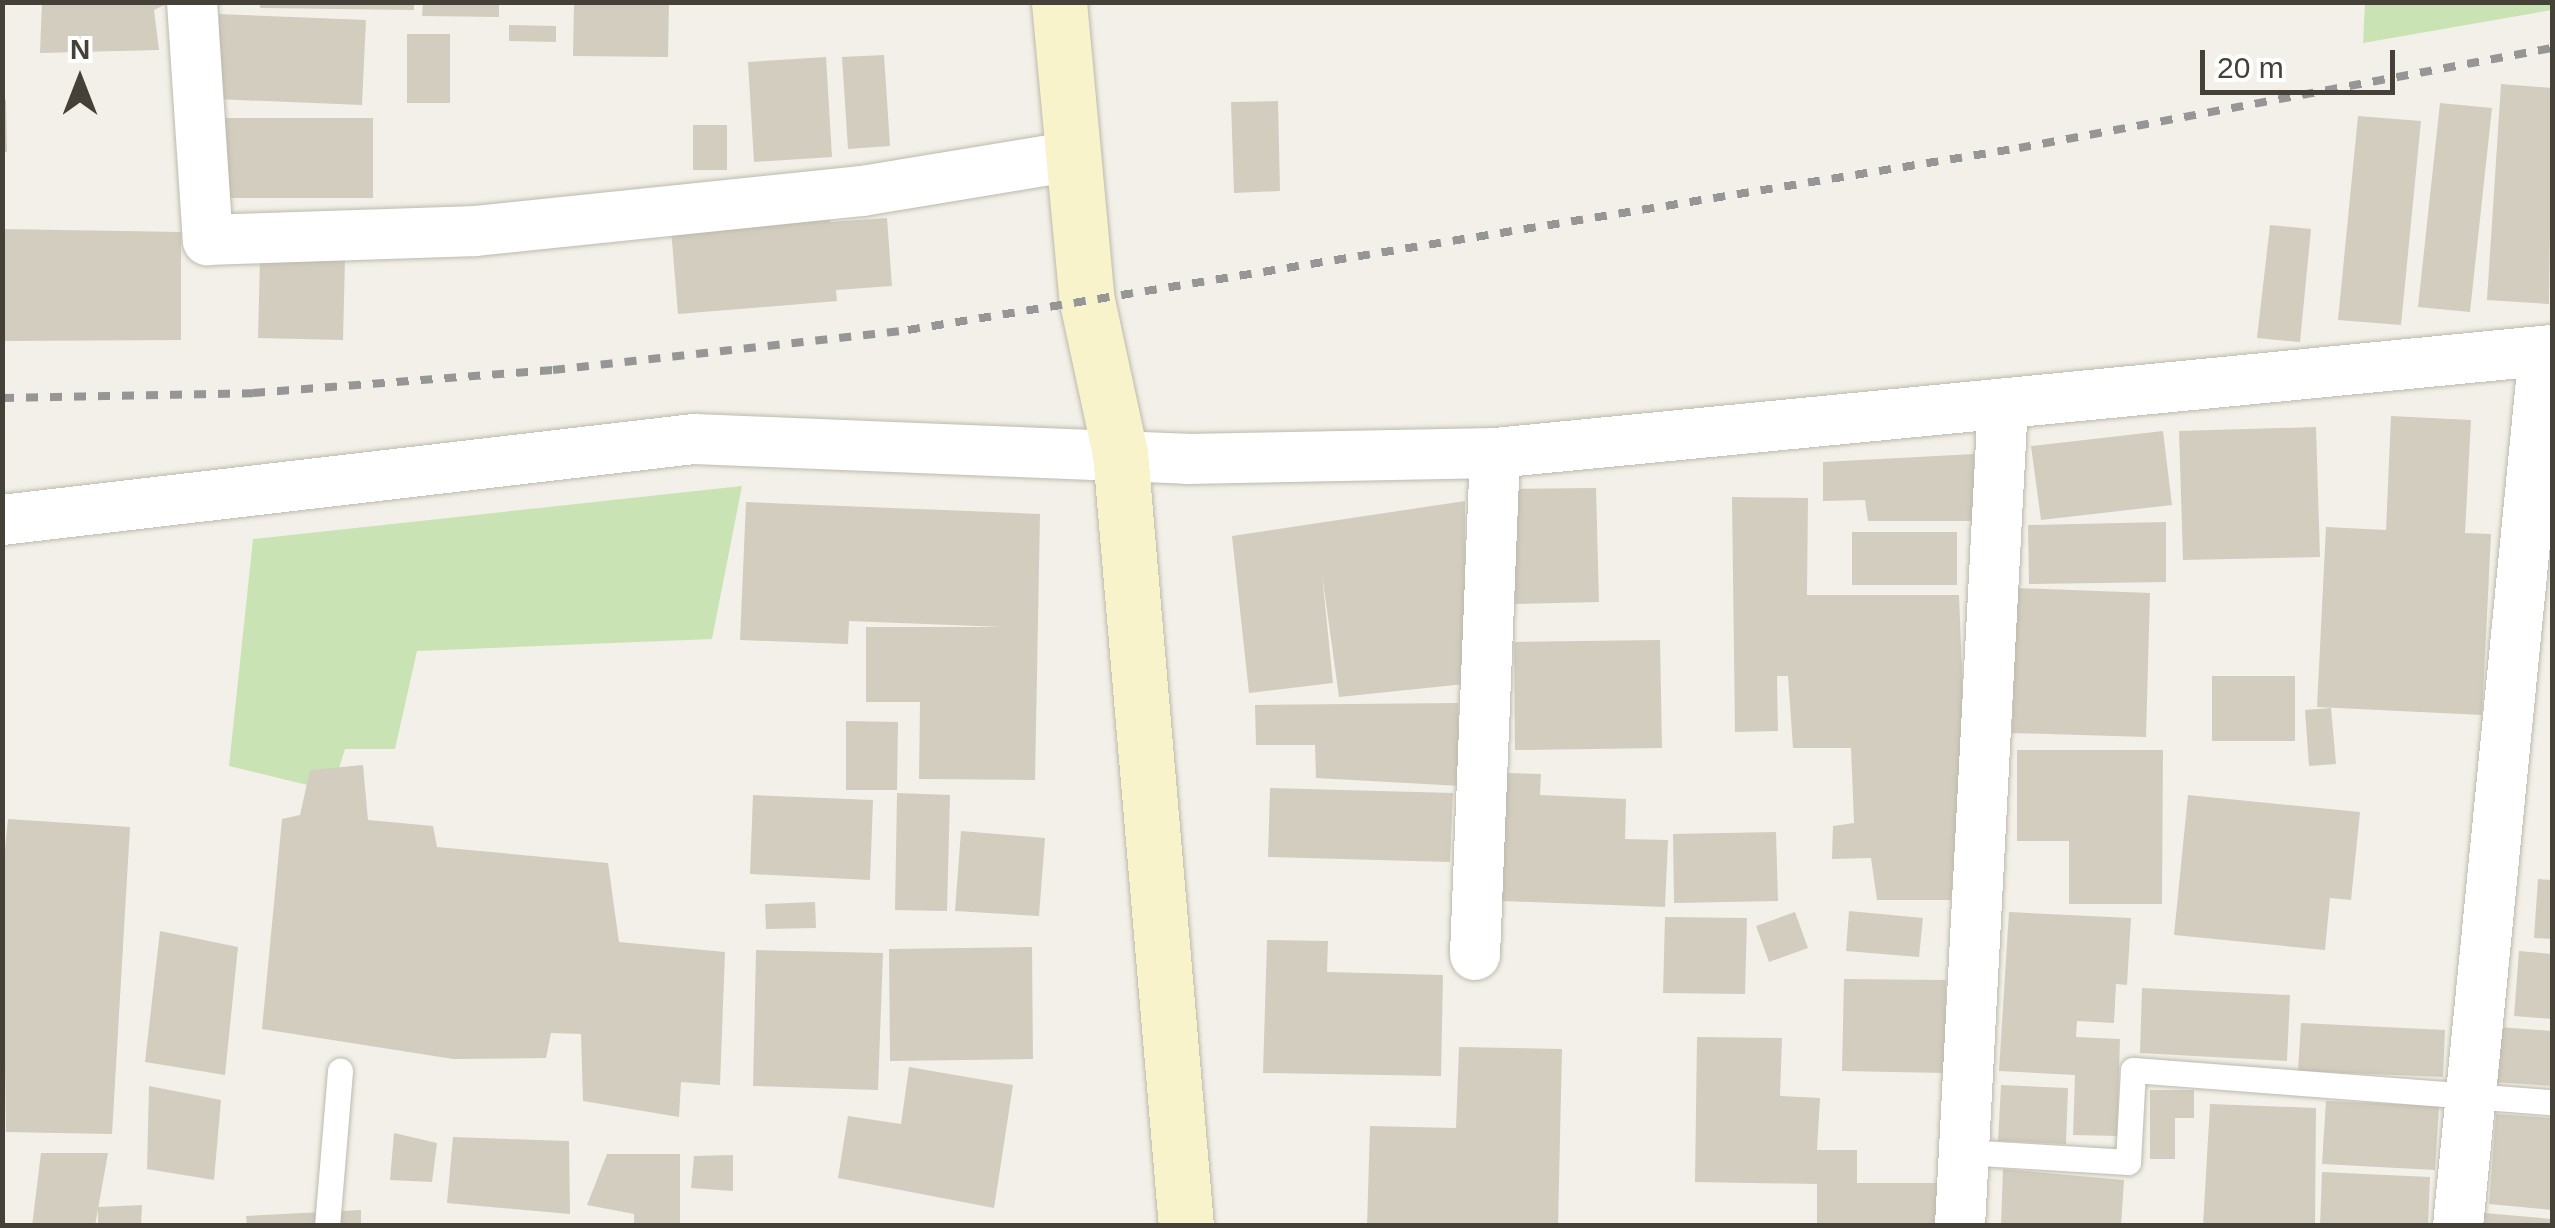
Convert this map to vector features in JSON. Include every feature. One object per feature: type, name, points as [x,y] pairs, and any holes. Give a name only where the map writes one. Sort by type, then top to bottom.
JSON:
[{"type":"street","points":[[192,2],[208,240],[475,231],[862,191],[1074,156]]},
{"type":"street","points":[[1059,2],[1087,301],[1120,454],[1186,1226]]},
{"type":"street","points":[[2,520],[694,439],[1187,459],[1496,454],[2548,351],[2458,1226]]},
{"type":"street","points":[[1960,1226],[2004,404]]},
{"type":"street","points":[[1475,955],[1496,454]]},
{"type":"lane","points":[[327,1226],[340,1070]]},
{"type":"lane","points":[[1964,1152],[2128,1162],[2134,1070],[2552,1102]]},
{"type":"green space","points":[[2552,2],[2552,10],[2363,43],[2365,3]]},
{"type":"green space","points":[[742,486],[712,639],[417,651],[395,749],[345,749],[332,791],[229,766],[253,539]]},
{"type":"building","points":[[42,2],[171,2],[154,10],[159,50],[40,53]]},
{"type":"building","points":[[260,2],[414,2],[414,10],[260,8]]},
{"type":"building","points":[[423,2],[499,2],[499,17],[422,16]]},
{"type":"building","points":[[574,2],[669,2],[668,57],[573,56]]},
{"type":"building","points":[[219,14],[366,20],[362,105],[216,99]]},
{"type":"building","points":[[509,25],[556,26],[556,42],[509,41]]},
{"type":"building","points":[[407,34],[450,34],[450,103],[407,103]]},
{"type":"building","points":[[884,55],[890,146],[848,149],[842,57]]},
{"type":"building","points":[[826,57],[832,157],[754,162],[748,62]]},
{"type":"building","points":[[2501,84],[2552,88],[2549,304],[2487,300]]},
{"type":"building","points":[[6,100],[7,152],[2,152],[2,101]]},
{"type":"building","points":[[1278,101],[1280,191],[1234,193],[1231,102]]},
{"type":"building","points":[[2440,103],[2492,108],[2470,312],[2418,307]]},
{"type":"building","points":[[2358,116],[2421,121],[2401,325],[2338,320]]},
{"type":"building","points":[[225,118],[373,118],[373,198],[225,198]]},
{"type":"building","points":[[693,125],[727,125],[727,170],[693,170]]},
{"type":"building","points":[[830,216],[830,222],[887,218],[892,286],[836,290],[837,301],[678,314],[671,229]]},
{"type":"building","points":[[2270,225],[2311,229],[2300,342],[2257,338]]},
{"type":"building","points":[[2,229],[181,232],[181,340],[2,341]]},
{"type":"building","points":[[260,256],[345,258],[343,340],[258,338]]},
{"type":"building","points":[[2391,416],[2471,420],[2465,533],[2491,534],[2482,715],[2317,707],[2326,527],[2386,530]]},
{"type":"building","points":[[2316,427],[2320,557],[2183,560],[2179,431]]},
{"type":"building","points":[[2163,431],[2172,505],[2041,520],[2031,446]]},
{"type":"building","points":[[1974,454],[1974,521],[1868,521],[1865,500],[1823,501],[1823,462]]},
{"type":"building","points":[[1596,488],[1599,602],[1515,604],[1513,489]]},
{"type":"building","points":[[1732,497],[1808,498],[1807,595],[1959,595],[1965,748],[1951,900],[1877,900],[1871,858],[1832,859],[1833,826],[1854,823],[1851,748],[1793,748],[1788,676],[1777,676],[1778,731],[1735,732]]},
{"type":"building","points":[[1465,501],[1465,684],[1339,697],[1322,574],[1333,683],[1249,693],[1232,536]]},
{"type":"building","points":[[746,502],[1040,514],[1035,780],[919,779],[920,702],[866,702],[866,627],[1003,627],[849,621],[848,644],[740,640]]},
{"type":"building","points":[[2166,522],[2166,582],[2029,584],[2028,525]]},
{"type":"building","points":[[1852,532],[1957,532],[1957,585],[1852,585]]},
{"type":"building","points":[[2016,588],[2150,593],[2146,737],[2012,733]]},
{"type":"building","points":[[1660,640],[1662,748],[1515,750],[1514,642]]},
{"type":"building","points":[[2212,676],[2295,676],[2295,741],[2212,741]]},
{"type":"building","points":[[1458,703],[1461,786],[1316,778],[1315,745],[1256,745],[1255,705]]},
{"type":"building","points":[[2331,708],[2336,764],[2309,766],[2305,710]]},
{"type":"building","points":[[846,721],[898,722],[897,790],[846,790]]},
{"type":"building","points":[[2017,750],[2163,750],[2162,904],[2069,904],[2069,841],[2017,841]]},
{"type":"building","points":[[363,765],[368,820],[433,826],[437,847],[608,863],[619,942],[725,952],[720,1085],[681,1082],[679,1117],[583,1101],[581,1034],[551,1033],[546,1058],[453,1059],[262,1029],[282,819],[300,815],[310,770]]},
{"type":"building","points":[[1506,773],[1541,774],[1540,795],[1626,799],[1625,839],[1668,840],[1665,907],[1502,901]]},
{"type":"building","points":[[1270,788],[1453,793],[1450,862],[1268,857]]},
{"type":"building","points":[[897,793],[950,795],[947,911],[895,910]]},
{"type":"building","points":[[753,795],[873,800],[870,880],[750,874]]},
{"type":"building","points":[[2188,795],[2360,812],[2351,900],[2330,898],[2325,950],[2174,935]]},
{"type":"building","points":[[8,819],[130,827],[112,1134],[6,1132],[2,879]]},
{"type":"building","points":[[961,831],[1045,838],[1039,916],[955,911]]},
{"type":"building","points":[[1776,832],[1778,901],[1674,903],[1673,834]]},
{"type":"building","points":[[2538,879],[2552,880],[2552,939],[2534,938]]},
{"type":"building","points":[[815,902],[816,928],[766,929],[765,904]]},
{"type":"building","points":[[1849,911],[1923,918],[1919,957],[1846,951]]},
{"type":"building","points":[[1795,912],[1808,948],[1769,962],[1756,926]]},
{"type":"building","points":[[2009,912],[2131,918],[2127,985],[2116,984],[2114,1023],[2077,1021],[2076,1037],[2120,1039],[2117,1136],[2073,1135],[2075,1075],[1999,1071]]},
{"type":"building","points":[[1665,917],[1747,918],[1745,994],[1663,993]]},
{"type":"building","points":[[160,931],[238,947],[225,1075],[145,1062]]},
{"type":"building","points":[[1267,940],[1328,941],[1327,972],[1443,975],[1441,1076],[1263,1073]]},
{"type":"building","points":[[1032,947],[1033,1059],[890,1061],[889,949]]},
{"type":"building","points":[[756,950],[883,953],[878,1090],[753,1086]]},
{"type":"building","points":[[2519,951],[2552,954],[2552,1019],[2514,1016]]},
{"type":"building","points":[[1844,979],[1946,980],[1945,1073],[1842,1071]]},
{"type":"building","points":[[2142,988],[2290,995],[2287,1061],[2140,1053]]},
{"type":"building","points":[[2301,1023],[2445,1030],[2443,1077],[2298,1071]]},
{"type":"building","points":[[2498,1027],[2552,1031],[2552,1086],[2494,1082]]},
{"type":"building","points":[[1697,1037],[1782,1038],[1780,1096],[1820,1098],[1817,1150],[1857,1150],[1857,1183],[1943,1183],[1943,1226],[1817,1226],[1817,1184],[1695,1182]]},
{"type":"building","points":[[1459,1047],[1562,1049],[1558,1226],[1367,1226],[1370,1126],[1456,1128]]},
{"type":"building","points":[[909,1067],[1013,1085],[994,1208],[838,1178],[848,1116],[901,1124]]},
{"type":"building","points":[[2001,1085],[2068,1088],[2066,1144],[1998,1141]]},
{"type":"building","points":[[149,1086],[221,1100],[214,1180],[147,1169]]},
{"type":"building","points":[[2150,1090],[2194,1090],[2194,1118],[2175,1118],[2175,1159],[2150,1159]]},
{"type":"building","points":[[2326,1101],[2439,1106],[2435,1170],[2322,1164]]},
{"type":"building","points":[[2210,1104],[2316,1108],[2315,1226],[2203,1226]]},
{"type":"building","points":[[2496,1114],[2552,1118],[2552,1210],[2489,1204]]},
{"type":"building","points":[[394,1133],[437,1143],[432,1182],[390,1180]]},
{"type":"building","points":[[453,1137],[569,1141],[570,1214],[447,1203]]},
{"type":"building","points":[[41,1153],[108,1153],[95,1226],[32,1226]]},
{"type":"building","points":[[607,1154],[680,1154],[680,1226],[634,1226],[634,1214],[587,1205]]},
{"type":"building","points":[[733,1155],[733,1191],[691,1188],[694,1156]]},
{"type":"building","points":[[2003,1169],[2124,1180],[2121,1226],[2001,1226]]},
{"type":"building","points":[[2322,1172],[2430,1177],[2428,1226],[2320,1226]]},
{"type":"building","points":[[142,1205],[141,1226],[98,1226],[98,1207]]},
{"type":"building","points":[[361,1210],[361,1226],[247,1226],[246,1216]]},
{"type":"building","points":[[2484,1213],[2552,1219],[2552,1226],[2482,1226]]},
{"type":"railway","points":[[2,398],[253,393],[553,370],[908,330],[2019,148],[2552,48]]}]
